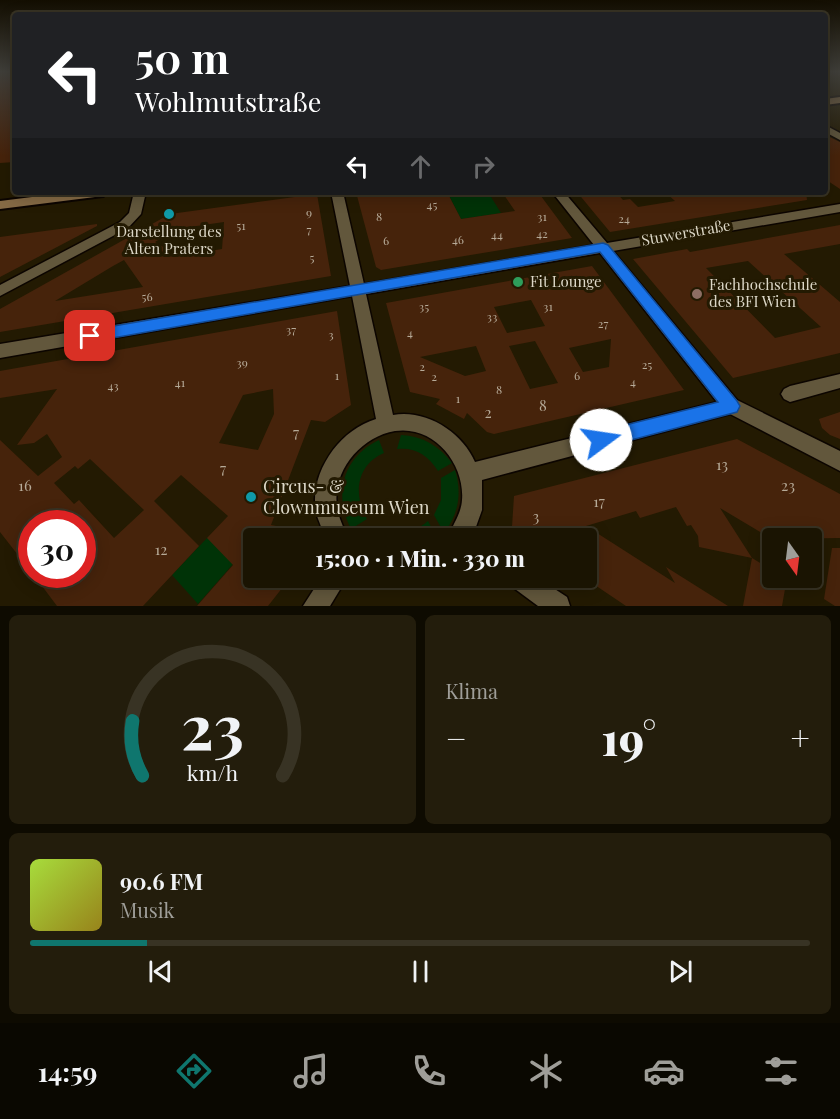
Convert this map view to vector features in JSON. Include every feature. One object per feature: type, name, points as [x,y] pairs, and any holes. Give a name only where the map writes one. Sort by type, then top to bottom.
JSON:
[{"type":"main road","points":[[0,205],[79,195]]},
{"type":"street","points":[[338,195],[386,424]]},
{"type":"street","points":[[560,195],[731,406],[840,461]]},
{"type":"street","points":[[0,291],[124,225],[135,214],[139,197]]},
{"type":"street","name":"Stuwerstraße","points":[[0,351],[840,208]]},
{"type":"street","points":[[790,394],[840,381]]},
{"type":"street","points":[[470,473],[731,406]]},
{"type":"street","points":[[333,528],[327,511],[326,495],[332,468],[348,446],[358,436],[386,424],[413,423],[441,434],[458,449],[470,473],[473,501],[466,528]]},
{"type":"street","points":[[315,606],[328,588]]},
{"type":"street","points":[[533,588],[558,606]]},
{"type":"green space","points":[[449,195],[490,195],[501,213],[461,219]]},
{"type":"green space","points":[[401,435],[416,437],[430,443],[452,463],[438,471],[420,453],[410,449],[397,449]]},
{"type":"green space","points":[[379,440],[384,453],[368,465],[360,482],[360,500],[367,519],[351,528],[343,503],[342,490],[350,466],[367,447]]},
{"type":"green space","points":[[455,470],[458,503],[448,528],[441,528],[434,515],[441,500],[441,478]]},
{"type":"green space","points":[[428,521],[432,528],[418,528]]},
{"type":"green space","points":[[207,538],[240,556],[198,604],[172,575]]},
{"type":"building","points":[[0,100],[12,100],[12,162],[0,163]]},
{"type":"building","points":[[828,136],[840,142],[840,189],[828,181]]},
{"type":"building","points":[[317,195],[331,276],[0,332],[0,309],[170,214]],"holes":[[[224,222],[222,249],[178,256],[155,242],[176,229]],[[124,260],[143,287],[55,301]]]},
{"type":"building","points":[[357,195],[449,195],[461,219],[515,211],[504,195],[540,195],[572,238],[381,270],[376,267]]},
{"type":"building","points":[[579,195],[619,195],[623,200],[630,199],[638,207],[675,201],[668,195],[806,195],[807,200],[610,232]]},
{"type":"building","points":[[97,224],[97,226],[0,277],[0,237]]},
{"type":"building","name":"Fachhochschule des BFI Wien","points":[[840,225],[840,244],[784,254],[840,302],[840,353],[733,378],[633,259],[687,249],[690,252]],"holes":[[[748,261],[821,327],[775,338],[706,268]]]},
{"type":"building","points":[[592,266],[684,390],[494,434],[487,432],[467,413],[464,419],[436,404],[440,399],[410,392],[386,303]],"holes":[[[531,300],[545,326],[507,333],[494,307]],[[611,339],[609,367],[583,372],[569,348]],[[535,341],[558,383],[530,389],[509,346]],[[476,346],[486,371],[465,376],[420,357]]]},
{"type":"building","points":[[337,311],[351,405],[325,422],[311,420],[271,525],[286,528],[243,528],[243,588],[282,588],[268,606],[197,606],[233,565],[207,538],[228,516],[181,475],[154,501],[199,546],[143,606],[57,606],[44,588],[96,588],[96,518],[114,538],[144,510],[90,459],[78,469],[75,466],[54,483],[74,504],[79,500],[88,510],[18,510],[18,555],[0,532],[0,440],[38,476],[62,457],[47,434],[34,443],[17,445],[57,389],[0,398],[0,371]],"holes":[[[273,389],[274,414],[258,450],[219,443],[243,395]]]},
{"type":"building","points":[[840,412],[840,439],[830,435],[822,428],[819,419]]},
{"type":"building","points":[[737,439],[840,494],[840,538],[822,538],[822,528],[762,528],[762,533],[720,508],[752,558],[699,547],[698,536],[691,525],[687,526],[676,507],[640,518],[636,511],[586,526],[589,528],[513,528],[514,496]]},
{"type":"building","points":[[597,533],[675,583],[666,567],[728,606],[626,606],[597,586]]},
{"type":"building","points":[[832,548],[840,548],[840,606],[835,606],[824,599]]},
{"type":"building","points":[[752,558],[762,564],[762,588],[785,588],[782,606],[743,606]]},
{"type":"place","name":"Darstellung des Alten Praters","points":[[169,214]]},
{"type":"place","name":"Fit Lounge","points":[[518,282]]},
{"type":"place","name":"Fachhochschule des BFI Wien","points":[[697,294]]},
{"type":"place","name":"Circus- & Clownmuseum Wien","points":[[251,497]]},
{"type":"route","points":[[90,336],[603,247],[731,406],[601,440]]}]
